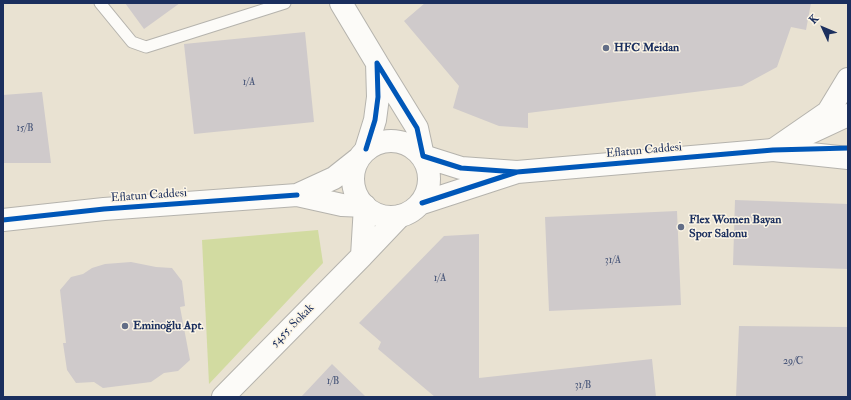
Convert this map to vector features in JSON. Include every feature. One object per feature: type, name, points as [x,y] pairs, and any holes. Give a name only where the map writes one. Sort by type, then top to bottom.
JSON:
[{"type":"main road","points":[[341,3],[417,128],[423,156],[428,167],[430,180],[428,192],[422,203]]},
{"type":"main road","points":[[378,63],[378,97],[375,120],[354,171],[353,184],[357,196],[365,206],[375,214],[387,217],[400,216],[412,211],[422,203],[516,172]]},
{"type":"main road","points":[[773,150],[828,112],[848,79]]},
{"type":"main road","points":[[773,150],[848,115]]},
{"type":"main road","points":[[297,195],[334,178],[377,143],[390,140],[402,142],[413,147],[423,156],[461,168],[516,172]]},
{"type":"main road","points":[[773,150],[848,148]]},
{"type":"main road","points":[[773,150],[848,158]]},
{"type":"main road","name":"Eflatun Caddesi","points":[[516,172],[773,150]]},
{"type":"main road","points":[[297,195],[342,205],[365,206]]},
{"type":"main road","name":"Eflatun Caddesi","points":[[3,220],[104,209],[297,195]]},
{"type":"main road","points":[[362,256],[365,206]]},
{"type":"main road","name":"5455. Sokak","points":[[223,397],[400,216]]},
{"type":"lane","points":[[100,3],[132,42],[146,47],[285,3]]},
{"type":"green space","points":[[318,230],[323,263],[209,384],[202,240]]},
{"type":"building","points":[[125,3],[180,3],[144,29]]},
{"type":"building","name":"HFC Meidan","points":[[425,3],[811,3],[806,30],[791,27],[777,67],[742,86],[528,113],[528,128],[499,126],[453,108],[459,86],[404,21]]},
{"type":"building","points":[[305,32],[314,122],[194,134],[184,44]]},
{"type":"building","points":[[42,92],[51,163],[3,163],[3,95]]},
{"type":"building","points":[[735,200],[848,204],[848,269],[733,265]]},
{"type":"building","points":[[677,211],[681,305],[549,311],[545,217]]},
{"type":"building","points":[[479,234],[479,378],[652,359],[656,397],[435,397],[378,349],[381,342],[359,323],[444,236]]},
{"type":"building","name":"Eminoğlu Apt.","points":[[131,262],[156,267],[172,268],[182,281],[185,306],[180,307],[190,360],[178,371],[164,373],[151,382],[103,388],[94,382],[76,383],[67,370],[63,343],[66,343],[60,290],[71,277],[83,274],[92,268],[105,264]]},
{"type":"building","points":[[739,326],[848,327],[848,397],[736,397]]},
{"type":"building","points":[[332,364],[366,397],[301,397]]},
{"type":"cycle path","points":[[366,149],[375,120],[378,97],[377,63],[417,128],[423,156],[461,168],[517,172],[422,203]]},
{"type":"cycle path","points":[[517,172],[773,150],[848,148]]},
{"type":"cycle path","points":[[3,220],[104,209],[297,195]]},
{"type":"place","name":"HFC Meidan","points":[[606,48]]},
{"type":"place","name":"Flex Women Bayan Spor Salonu","points":[[681,227]]},
{"type":"place","name":"Eminoğlu Apt.","points":[[125,326]]}]
